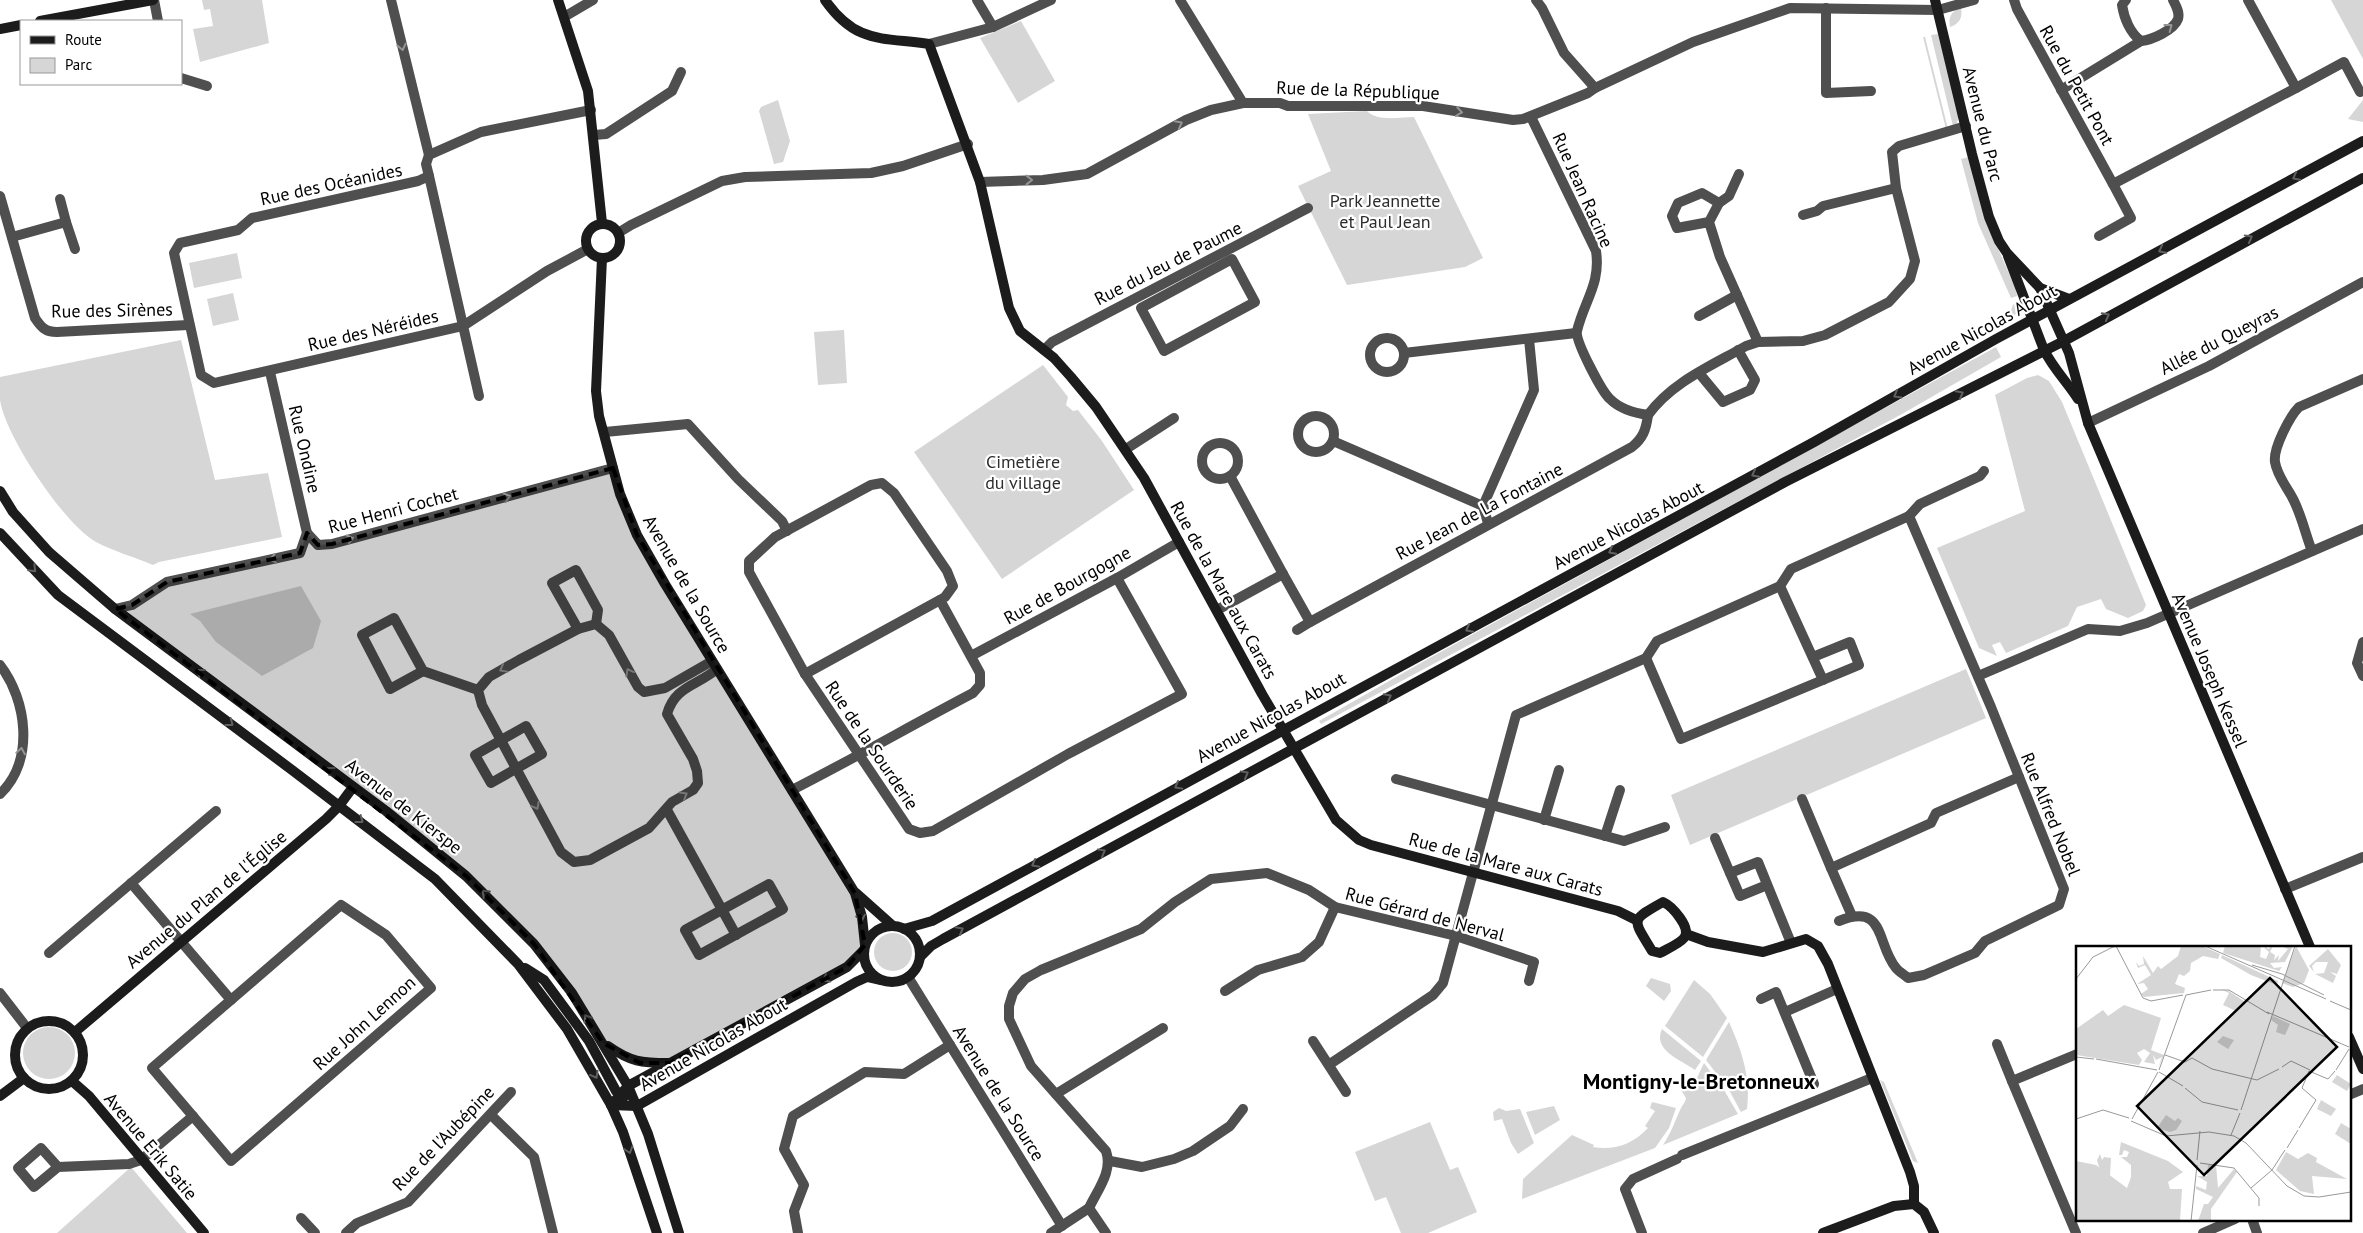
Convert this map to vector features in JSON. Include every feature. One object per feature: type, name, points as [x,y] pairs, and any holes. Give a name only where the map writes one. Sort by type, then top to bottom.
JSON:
[{"type":"main road","points":[[44,20],[120,3],[153,0]]},
{"type":"main road","points":[[558,0],[588,91],[602,224]]},
{"type":"main road","points":[[825,0],[836,16],[860,34],[876,38],[929,44]]},
{"type":"main road","name":"Avenue du Parc","points":[[1936,5],[1990,217],[1999,242],[2040,288],[2051,309]]},
{"type":"main road","points":[[0,29],[20,25]]},
{"type":"main road","name":"Rue de la Mare aux Carats","points":[[929,44],[968,144],[980,182],[1009,308],[1020,331],[1054,358],[1096,407],[1126,449],[1282,730],[1336,820],[1359,840],[1618,911],[1636,920]]},
{"type":"main road","name":"Avenue Nicolas About","points":[[904,929],[932,920],[1814,442],[2069,299],[2363,141]]},
{"type":"main road","name":"Avenue Nicolas About","points":[[611,1104],[637,1106],[867,977],[891,982],[908,977],[915,970],[920,957],[931,946],[943,939],[1777,487],[1902,425],[2064,340],[2363,178]]},
{"type":"main road","points":[[602,224],[612,226],[618,233],[620,244],[613,254],[602,258],[597,257],[588,249],[586,238],[591,228],[602,224]]},
{"type":"main road","name":"Avenue du Parc","points":[[2007,253],[2031,320]]},
{"type":"main road","name":"Avenue de la Source","points":[[602,258],[596,391],[599,416],[605,432],[612,468],[637,535],[855,893],[862,917],[865,947]]},
{"type":"main road","name":"Avenue du Parc","points":[[2040,288],[2069,299]]},
{"type":"main road","name":"Avenue Joseph Kessel","points":[[2051,309],[2070,354],[2088,423],[2310,946]]},
{"type":"main road","name":"Avenue Joseph Kessel","points":[[2031,320],[2051,363],[2062,374],[2082,404]]},
{"type":"main road","name":"Avenue de Kierspe","points":[[0,491],[13,512],[49,552],[115,609],[353,787],[466,876],[503,910],[534,944],[572,994],[628,1086],[648,1134],[680,1233]]},
{"type":"main road","points":[[0,533],[58,594],[435,879],[518,964],[568,1029],[611,1104],[623,1132],[656,1233]]},
{"type":"main road","name":"Avenue du Plan de l'Église","points":[[75,1032],[339,806],[353,787]]},
{"type":"main road","name":"Avenue de la Source","points":[[855,893],[893,926]]},
{"type":"main road","points":[[1664,902],[1673,906],[1686,928],[1686,934],[1683,939],[1660,953],[1652,951],[1636,926],[1636,920],[1640,915],[1664,902]]},
{"type":"main road","points":[[893,926],[904,929],[916,940],[920,957]]},
{"type":"main road","name":"Avenue Nicolas About","points":[[611,1104],[628,1086],[848,967],[876,931],[893,926]]},
{"type":"main road","points":[[1686,934],[1708,942],[1763,952],[1779,949],[1806,939],[1818,946],[1910,1172],[1914,1186],[1914,1204]]},
{"type":"main road","points":[[865,947],[867,968],[880,980]]},
{"type":"main road","points":[[518,964],[544,980],[589,1041],[616,1091],[637,1106]]},
{"type":"main road","points":[[41,1021],[57,1021],[75,1032],[84,1051],[81,1067],[72,1081],[53,1089],[42,1089],[32,1085],[24,1078],[18,1069],[15,1058],[16,1047],[20,1037],[27,1028],[41,1021]]},
{"type":"main road","points":[[2350,1039],[2363,1069]]},
{"type":"main road","points":[[603,1043],[626,1059],[670,1063]]},
{"type":"main road","points":[[0,1096],[24,1078]]},
{"type":"main road","name":"Avenue Erik Satie","points":[[72,1081],[89,1096],[204,1233]]},
{"type":"main road","points":[[1822,1233],[1898,1204],[1914,1204],[1924,1212],[1934,1233]]},
{"type":"street","points":[[153,0],[158,20]]},
{"type":"street","name":"Rue des Océanides","points":[[391,0],[429,155],[426,164],[479,396]]},
{"type":"street","points":[[564,17],[593,0]]},
{"type":"street","points":[[977,0],[992,27]]},
{"type":"street","points":[[929,44],[992,27],[1051,0]]},
{"type":"street","points":[[1180,0],[1243,103]]},
{"type":"street","points":[[1536,0],[1542,8],[1564,53],[1595,88]]},
{"type":"street","points":[[1936,5],[1974,0]]},
{"type":"street","name":"Rue du Petit Pont","points":[[2014,0],[2017,10],[2131,218],[2099,236]]},
{"type":"street","points":[[2126,0],[2122,5],[2124,16],[2135,37],[2141,41]]},
{"type":"street","points":[[2061,90],[2141,41],[2150,40],[2173,25],[2178,20],[2178,11],[2172,0]]},
{"type":"street","points":[[2248,0],[2296,88]]},
{"type":"street","name":"Rue de la République","points":[[980,182],[1043,180],[1087,174],[1186,120],[1211,110],[1243,103],[1280,103],[1288,106],[1423,106],[1513,120],[1531,117],[1588,93],[1693,42],[1790,8],[1936,5]]},
{"type":"street","points":[[1826,8],[1826,93],[1871,91]]},
{"type":"street","points":[[2113,184],[2344,62],[2360,92]]},
{"type":"street","points":[[594,135],[606,134],[672,91],[681,72]]},
{"type":"street","points":[[182,78],[207,86]]},
{"type":"street","points":[[429,155],[481,132],[591,110]]},
{"type":"street","name":"Rue Jean Racine","points":[[1531,117],[1596,251],[1598,274],[1576,334]]},
{"type":"street","points":[[1404,353],[1576,334],[1580,348],[1608,398],[1621,408],[1648,415],[1666,394],[1738,350],[1758,342],[1803,341],[1825,335],[1889,302],[1910,279],[1914,261],[1896,188],[1892,152],[1899,146],[1966,126]]},
{"type":"street","points":[[618,233],[722,181],[745,177],[871,173],[903,166],[968,144]]},
{"type":"street","points":[[1739,174],[1729,196],[1719,203],[1709,222],[1720,256],[1758,342]]},
{"type":"street","name":"Rue des Océanides","points":[[188,325],[174,253],[180,243],[238,230],[252,218],[418,181],[429,176]]},
{"type":"street","points":[[1803,215],[1823,206],[1896,188]]},
{"type":"street","points":[[1709,222],[1676,228],[1672,216],[1678,203],[1702,192],[1719,203]]},
{"type":"street","name":"Rue des Sirènes","points":[[0,196],[35,318],[41,327],[48,332],[188,325]]},
{"type":"street","points":[[60,199],[74,249]]},
{"type":"street","name":"Rue du Jeu de Paume","points":[[1044,350],[1052,342],[1308,208]]},
{"type":"street","points":[[12,237],[66,222]]},
{"type":"street","name":"Rue des Néréides","points":[[188,325],[201,375],[214,383],[221,383],[463,326],[547,271],[588,249]]},
{"type":"street","points":[[1232,259],[1255,302],[1164,351],[1140,308],[1232,259]]},
{"type":"street","name":"Allée du Queyras","points":[[2088,423],[2209,366],[2363,282]]},
{"type":"street","points":[[1699,316],[1737,295]]},
{"type":"street","points":[[1488,524],[1483,506],[1534,390],[1529,339]]},
{"type":"street","points":[[1699,373],[1722,402],[1750,390],[1754,380],[1738,350]]},
{"type":"street","name":"Rue Ondine","points":[[270,372],[307,534]]},
{"type":"street","points":[[2312,551],[2292,497],[2285,488],[2275,462],[2276,451],[2292,414],[2299,406],[2363,379]]},
{"type":"street","name":"Rue Jean de La Fontaine","points":[[1297,630],[1632,447],[1640,440],[1646,428],[1648,415]]},
{"type":"street","points":[[1126,449],[1174,418]]},
{"type":"street","points":[[605,432],[688,424],[738,479],[782,521],[787,531],[871,485],[882,483],[894,493],[947,571],[953,586],[945,597],[940,600],[805,674]]},
{"type":"street","points":[[1333,441],[1483,506]]},
{"type":"street","name":"Rue Henri Cochet","points":[[115,609],[132,605],[167,582],[300,553],[307,534],[318,546],[332,544],[612,468]]},
{"type":"street","points":[[1330,1064],[1433,995],[1443,983],[1516,715],[1646,658],[1657,641],[1780,586],[1791,569],[1909,516],[1920,504],[1980,476],[1984,470]]},
{"type":"street","points":[[1230,476],[1310,622]]},
{"type":"street","name":"Rue Alfred Nobel","points":[[1852,916],[1867,916],[1876,924],[1896,968],[1908,978],[1924,974],[1975,953],[1985,941],[2059,905],[2064,889],[1978,676],[1909,516]]},
{"type":"street","points":[[1978,676],[2088,629],[2120,631],[2169,614],[2363,529]]},
{"type":"street","name":"Rue de la Sourderie","points":[[787,531],[763,546],[748,561],[749,572],[805,674],[909,829],[920,833],[932,831],[1068,754],[1182,694],[1117,578]]},
{"type":"street","name":"Rue de Bourgogne","points":[[971,656],[1117,578],[1179,542]]},
{"type":"street","points":[[578,629],[552,583],[576,570],[598,610],[596,624]]},
{"type":"street","points":[[1216,610],[1283,574]]},
{"type":"street","points":[[1780,586],[1823,680]]},
{"type":"street","points":[[792,790],[972,693],[980,685],[980,673],[940,600]]},
{"type":"street","points":[[423,671],[390,689],[362,635],[394,618],[423,671],[478,690]]},
{"type":"street","points":[[596,624],[609,635],[638,687],[644,692],[665,688],[715,665]]},
{"type":"street","points":[[478,690],[489,677],[578,629],[596,624]]},
{"type":"street","points":[[1646,658],[1681,739],[1859,665],[1850,642],[1812,657]]},
{"type":"street","points":[[2363,642],[2357,663],[2363,676]]},
{"type":"street","points":[[0,665],[15,686],[24,720],[22,747],[17,771],[0,794]]},
{"type":"street","points":[[478,690],[482,705],[561,852],[574,862],[590,860],[649,828],[672,802],[693,790],[698,783],[697,771],[693,759],[668,714],[676,695],[709,676],[715,665]]},
{"type":"street","points":[[665,688],[672,701]]},
{"type":"street","points":[[526,726],[542,754],[491,783],[475,755],[501,740],[526,726]]},
{"type":"street","points":[[1544,820],[1559,770]]},
{"type":"street","points":[[1831,868],[1931,823],[1936,813],[2019,777]]},
{"type":"street","points":[[1396,779],[1624,841],[1665,827]]},
{"type":"street","points":[[1605,836],[1620,790]]},
{"type":"street","points":[[1802,799],[1852,916],[1839,921]]},
{"type":"street","points":[[666,810],[736,935]]},
{"type":"street","points":[[49,953],[216,811]]},
{"type":"street","points":[[1715,838],[1740,896],[1767,885]]},
{"type":"street","points":[[2285,889],[2363,857]]},
{"type":"street","points":[[1730,873],[1758,862],[1791,943]]},
{"type":"street","name":"Rue Gérard de Nerval","points":[[1110,1161],[1106,1151],[1031,1066],[1009,1019],[1009,1006],[1013,993],[1025,979],[1041,970],[1141,929],[1176,902],[1211,879],[1267,873],[1309,890],[1335,907],[1456,936],[1534,962],[1529,980]]},
{"type":"street","points":[[132,883],[231,1000]]},
{"type":"street","points":[[769,884],[783,909],[699,955],[685,930],[722,910],[769,884]]},
{"type":"street","name":"Rue John Lennon","points":[[341,905],[386,935],[431,988],[231,1161],[152,1068],[231,1000],[341,905]]},
{"type":"street","points":[[1225,991],[1258,970],[1302,957],[1318,942],[1335,907]]},
{"type":"street","name":"Avenue de la Source","points":[[908,977],[1062,1226]]},
{"type":"street","points":[[1785,1012],[1837,989]]},
{"type":"street","points":[[1761,999],[1776,992],[1814,1084]]},
{"type":"street","points":[[0,993],[27,1028]]},
{"type":"street","points":[[1056,1094],[1163,1028]]},
{"type":"street","points":[[1313,1041],[1330,1064],[1346,1092]]},
{"type":"street","points":[[1997,1044],[2076,1233]]},
{"type":"street","points":[[798,1233],[794,1211],[804,1185],[784,1149],[793,1116],[864,1072],[904,1074],[950,1045]]},
{"type":"street","points":[[2012,1081],[2076,1054]]},
{"type":"street","points":[[1642,1233],[1625,1189],[1633,1179],[1680,1157],[1872,1078]]},
{"type":"street","points":[[2350,1095],[2363,1089]]},
{"type":"street","name":"Rue de l'Aubépine","points":[[346,1233],[357,1223],[408,1202],[511,1092]]},
{"type":"street","points":[[1051,1233],[1089,1208],[1108,1171],[1110,1161],[1142,1167],[1174,1159],[1193,1151],[1230,1126],[1243,1109]]},
{"type":"street","points":[[491,1115],[534,1157],[553,1233]]},
{"type":"street","points":[[58,1167],[129,1164],[141,1160],[193,1116]]},
{"type":"street","points":[[1089,1208],[1106,1233]]},
{"type":"street","points":[[301,1218],[315,1233]]},
{"type":"street","points":[[2203,1233],[2233,1220]]},
{"type":"street","points":[[2252,1220],[2257,1233]]},
{"type":"highlighted area","points":[[613,468],[637,535],[855,893],[865,945],[847,967],[670,1063],[640,1063],[603,1043],[534,944],[466,876],[115,609],[132,605],[167,582],[300,553],[307,533],[318,545],[332,544]]},
{"type":"green space","points":[[202,0],[262,0],[269,43],[200,62],[193,29],[213,26],[210,9],[204,10]]},
{"type":"green space","points":[[2331,0],[2363,0],[2363,59]]},
{"type":"green space","points":[[1961,8],[1960,20],[1950,27],[1949,20],[1951,15]]},
{"type":"green space","points":[[1021,21],[1055,81],[1018,103],[980,38]]},
{"type":"green space","points":[[1938,34],[1959,115],[1957,123],[1953,126],[1931,35]]},
{"type":"green space","points":[[1923,37],[1925,37],[1948,129],[1946,129]]},
{"type":"green space","points":[[778,100],[790,141],[783,162],[774,164],[759,111],[761,107]]},
{"type":"green space","points":[[2363,100],[2363,122],[2348,119]]},
{"type":"green space","name":"Park Jeannette et Paul Jean","points":[[1367,111],[1383,118],[1414,117],[1483,258],[1465,267],[1347,285],[1298,186],[1331,171],[1308,114]]},
{"type":"green space","points":[[1969,157],[1985,219],[2015,287],[2017,296],[2011,298],[1978,223],[1961,159]]},
{"type":"green space","points":[[237,253],[242,278],[194,288],[189,263]]},
{"type":"green space","points":[[233,293],[239,320],[213,326],[207,299]]},
{"type":"green space","points":[[2018,302],[2015,316],[1997,330],[1997,321],[2010,313],[2013,305]]},
{"type":"green space","points":[[844,330],[847,383],[818,385],[814,332]]},
{"type":"green space","points":[[181,340],[215,480],[268,473],[282,537],[159,562],[153,565],[96,542],[68,517],[53,499],[24,456],[4,416],[0,400],[0,377]]},
{"type":"green space","points":[[1996,347],[2001,357],[1902,414],[1321,724],[1319,721],[1426,660]]},
{"type":"green space","name":"Cimetière du village","points":[[1043,365],[1068,397],[1066,405],[1073,411],[1078,410],[1102,441],[1134,490],[1002,579],[914,452]]},
{"type":"green space","points":[[2038,375],[2049,381],[2062,402],[2146,605],[2143,611],[2128,618],[2106,609],[2101,599],[2077,607],[2068,626],[2006,653],[2000,642],[1992,645],[1997,656],[1979,648],[1937,548],[2025,511],[1995,395],[2027,378]]},
{"type":"green space","points":[[301,586],[321,621],[313,648],[262,676],[216,642],[200,621],[190,614]]},
{"type":"green space","points":[[1966,669],[1986,718],[1690,845],[1671,795]]},
{"type":"green space","points":[[893,933],[906,939],[912,952],[906,965],[893,971],[880,965],[874,952],[880,939]]},
{"type":"green space","points":[[1651,978],[1670,984],[1671,991],[1664,1001],[1646,986]]},
{"type":"green space","points":[[1694,980],[1710,994],[1727,1018],[1703,1057],[1665,1026]]},
{"type":"green space","points":[[1729,1022],[1738,1043],[1748,1086],[1747,1109],[1741,1112],[1729,1090],[1706,1060]]},
{"type":"green space","points":[[49,1027],[63,1031],[71,1039],[75,1053],[71,1067],[63,1075],[49,1079],[35,1075],[27,1067],[23,1053],[27,1039],[35,1031]]},
{"type":"green space","points":[[1662,1029],[1701,1061],[1695,1070],[1664,1049],[1660,1036]]},
{"type":"green space","points":[[1704,1063],[1724,1090],[1738,1114],[1663,1145],[1686,1100],[1681,1090],[1684,1082],[1696,1080]]},
{"type":"green space","points":[[1880,1080],[1884,1082],[1918,1163],[1913,1161]]},
{"type":"green space","points":[[1652,1102],[1676,1108],[1669,1128],[1655,1148],[1522,1199],[1523,1179],[1572,1135],[1594,1145],[1593,1147],[1608,1148],[1623,1145],[1642,1134],[1648,1128],[1645,1126],[1655,1111],[1650,1108]]},
{"type":"green space","points":[[1554,1106],[1560,1120],[1535,1135],[1526,1112]]},
{"type":"green space","points":[[1499,1108],[1506,1111],[1520,1109],[1534,1143],[1518,1154],[1511,1143],[1502,1119],[1494,1121],[1493,1112]]},
{"type":"green space","points":[[1430,1122],[1450,1170],[1458,1167],[1477,1212],[1428,1233],[1401,1233],[1386,1197],[1375,1201],[1355,1152]]},
{"type":"green space","points":[[131,1167],[187,1233],[57,1233]]},
{"type":"district","name":"Montigny-le-Bretonneux","points":[[1699,1081]]}]
